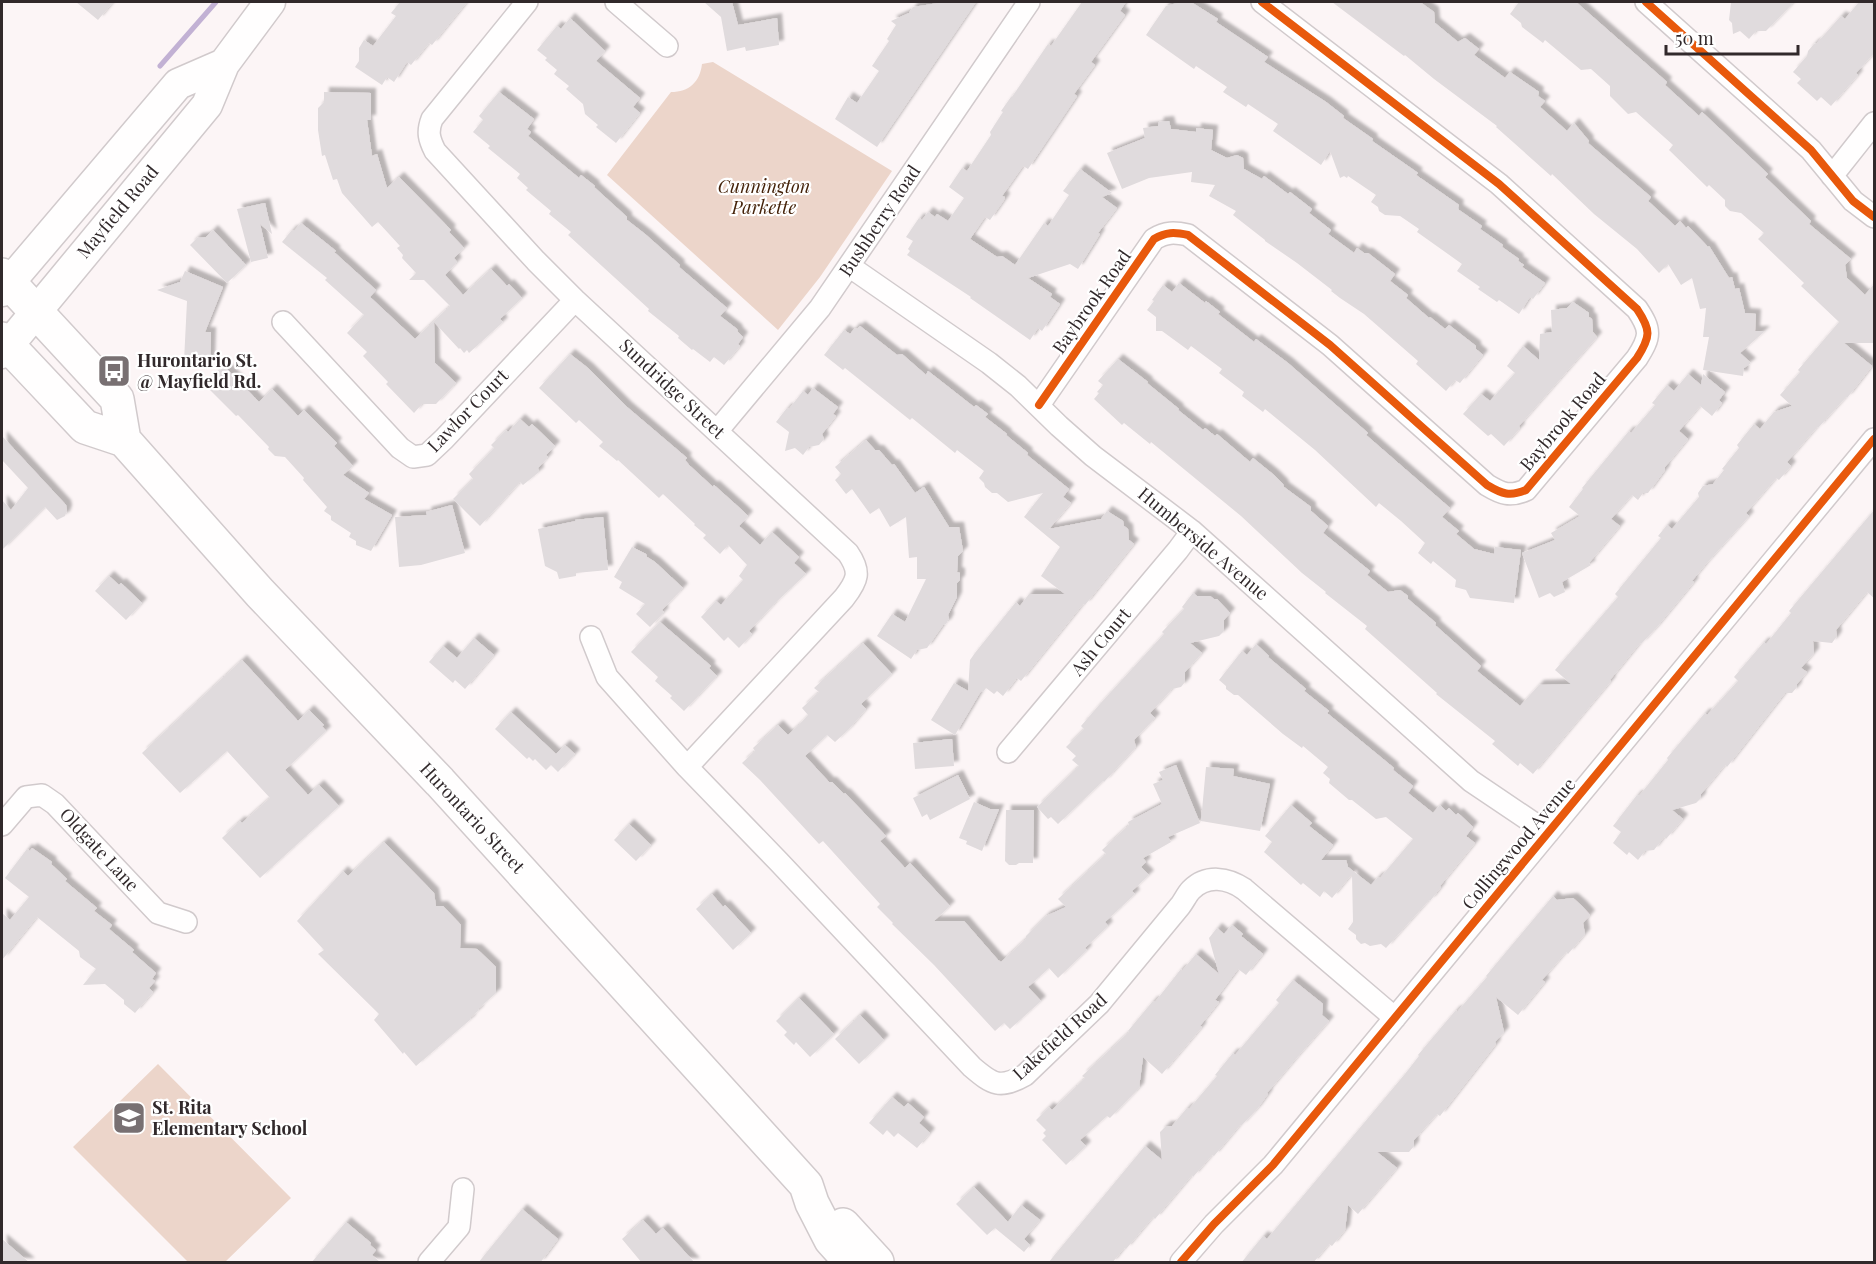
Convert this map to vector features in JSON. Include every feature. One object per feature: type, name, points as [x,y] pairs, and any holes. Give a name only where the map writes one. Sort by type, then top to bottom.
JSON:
[{"type":"main road","name":"Mayfield Road","points":[[4,346],[36,312],[207,105],[224,64],[270,2]]},
{"type":"main road","name":"Mayfield Road","points":[[4,283],[178,84],[224,64]]},
{"type":"main road","points":[[4,283],[36,312],[117,399],[124,440],[84,427],[4,346]]},
{"type":"main road","name":"Hurontario Street","points":[[124,440],[260,593],[440,782],[806,1185],[812,1203],[831,1240],[850,1263]]},
{"type":"main road","name":"Hurontario Street","points":[[812,1203],[845,1227],[877,1263]]},
{"type":"street","name":"Sundridge Street","points":[[527,2],[437,111],[428,129],[429,139],[435,151],[575,300],[718,430],[848,553],[854,561],[857,573],[854,585],[844,598],[687,767]]},
{"type":"street","points":[[616,2],[667,46]]},
{"type":"street","name":"Bushberry Road","points":[[718,430],[820,308],[1029,2]]},
{"type":"street","name":"Baybrook Road","points":[[1039,405],[1154,239],[1174,232],[1188,235],[1330,345],[1487,485],[1501,493],[1516,494],[1526,490],[1637,358],[1647,343],[1649,329],[1636,309],[1499,184],[1262,2]]},
{"type":"street","points":[[1647,2],[1670,9],[1811,150],[1853,201],[1875,217]]},
{"type":"street","points":[[1832,176],[1875,123]]},
{"type":"street","name":"Humberside Avenue","points":[[849,266],[989,363],[1039,405],[1093,456],[1192,531],[1471,781],[1548,833]]},
{"type":"street","name":"Lawlor Court","points":[[283,322],[400,448],[413,458],[427,455],[575,300]]},
{"type":"street","name":"Collingwood Avenue","points":[[1180,1263],[1214,1224],[1273,1165],[1875,439]]},
{"type":"street","name":"Ash Court","points":[[1008,752],[1192,531]]},
{"type":"street","name":"Lakefield Road","points":[[591,637],[607,677],[687,767],[985,1079],[997,1083],[1011,1083],[1053,1049],[1121,980],[1192,889],[1203,882],[1214,880],[1223,879],[1244,889],[1395,1018]]},
{"type":"street","name":"Oldgate Lane","points":[[7,818],[26,797],[42,795],[55,804],[158,913],[186,922]]},
{"type":"street","points":[[429,1263],[459,1227],[463,1189]]},
{"type":"green space","name":"Cunnington Parkette","points":[[713,62],[892,171],[820,277],[778,330],[607,175],[671,92],[688,88],[699,76],[702,64]]},
{"type":"green space","points":[[158,1064],[291,1198],[225,1262],[188,1262],[73,1147]]},
{"type":"building","points":[[76,2],[113,2],[98,20]]},
{"type":"building","points":[[400,2],[467,2],[432,45],[429,43],[411,65],[407,62],[394,82],[387,77],[382,85],[355,67],[359,61],[359,48],[364,40],[373,46],[396,16],[391,13]]},
{"type":"building","points":[[704,2],[732,2],[738,25],[777,18],[779,45],[746,51],[745,47],[727,51],[721,17]]},
{"type":"building","points":[[945,2],[976,2],[877,147],[835,119],[848,97],[857,103],[879,71],[872,66],[889,41],[887,39],[896,25],[891,21],[909,13],[913,7]]},
{"type":"building","points":[[1082,2],[1126,2],[1120,11],[1125,15],[1091,62],[1095,65],[1074,94],[1077,96],[1028,169],[1023,166],[1002,196],[1005,197],[1004,200],[990,220],[985,217],[970,239],[997,257],[1002,256],[1015,265],[1044,223],[1048,226],[1069,195],[1063,191],[1080,169],[1112,193],[1102,197],[1117,208],[1098,233],[1100,234],[1078,269],[1070,264],[1028,278],[1052,294],[1050,297],[1060,304],[1042,331],[1038,328],[1030,340],[971,297],[907,255],[913,241],[906,237],[919,218],[922,220],[928,212],[935,217],[937,214],[948,221],[964,198],[949,187],[962,168],[967,171],[991,135],[990,132],[1003,112],[1001,111],[1048,44],[1051,46]]},
{"type":"building","points":[[1191,2],[1218,19],[1216,22],[1268,57],[1264,62],[1326,102],[1344,116],[1343,118],[1373,139],[1372,141],[1459,205],[1459,210],[1482,226],[1480,229],[1519,259],[1518,261],[1524,265],[1522,267],[1545,283],[1533,299],[1530,297],[1519,314],[1499,300],[1497,302],[1457,271],[1462,264],[1417,232],[1419,229],[1400,216],[1385,215],[1379,211],[1378,207],[1371,202],[1376,195],[1348,176],[1340,178],[1330,151],[1321,165],[1273,131],[1278,124],[1248,104],[1246,107],[1223,92],[1227,87],[1196,66],[1194,69],[1146,35],[1166,6]]},
{"type":"building","points":[[1332,2],[1420,2],[1434,12],[1435,23],[1458,42],[1465,38],[1479,49],[1474,55],[1505,78],[1510,72],[1539,92],[1538,96],[1545,101],[1540,107],[1567,131],[1574,123],[1589,141],[1588,143],[1651,197],[1648,201],[1675,226],[1680,221],[1686,228],[1688,226],[1709,246],[1729,278],[1732,277],[1735,289],[1739,288],[1745,313],[1756,314],[1755,331],[1765,331],[1740,353],[1751,363],[1744,368],[1743,376],[1703,370],[1709,337],[1703,337],[1706,308],[1700,309],[1692,278],[1681,285],[1668,264],[1659,273],[1637,249],[1594,214],[1497,126]]},
{"type":"building","points":[[1519,2],[1576,2],[1667,82],[1665,85],[1699,116],[1702,112],[1768,174],[1765,177],[1811,221],[1809,224],[1851,259],[1845,265],[1847,278],[1865,295],[1875,283],[1875,343],[1844,343],[1872,366],[1847,398],[1817,427],[1787,462],[1791,466],[1779,480],[1776,478],[1746,513],[1749,516],[1705,565],[1692,581],[1694,582],[1656,628],[1640,643],[1533,774],[1520,763],[1518,766],[1492,744],[1495,741],[1436,694],[1365,629],[1367,626],[1302,573],[1241,516],[1151,442],[1150,444],[1124,423],[1122,425],[1094,399],[1103,385],[1098,381],[1118,359],[1203,430],[1205,428],[1215,436],[1217,434],[1250,462],[1253,458],[1274,475],[1284,487],[1311,507],[1311,511],[1328,526],[1323,533],[1370,571],[1367,575],[1388,592],[1400,590],[1408,596],[1408,599],[1436,623],[1435,625],[1481,666],[1477,671],[1520,706],[1539,685],[1571,684],[1555,670],[1618,597],[1615,594],[1661,538],[1658,536],[1667,525],[1672,529],[1699,497],[1698,493],[1703,486],[1713,484],[1739,448],[1737,445],[1754,424],[1760,429],[1774,412],[1792,406],[1780,395],[1839,322],[1801,286],[1804,283],[1758,239],[1764,233],[1741,213],[1730,211],[1725,206],[1725,200],[1709,185],[1707,187],[1669,150],[1673,145],[1636,112],[1628,114],[1610,96],[1610,86],[1591,69],[1581,70],[1545,40],[1543,43],[1522,27],[1521,23],[1510,14]]},
{"type":"building","points":[[1731,2],[1794,2],[1766,31],[1756,31],[1749,39],[1740,31],[1733,34],[1732,23],[1729,20]]},
{"type":"building","points":[[1859,2],[1875,2],[1875,52],[1831,106],[1821,97],[1817,101],[1797,83],[1801,79],[1793,72],[1814,44],[1841,16],[1845,19]]},
{"type":"building","points":[[570,18],[605,51],[596,61],[640,98],[633,107],[640,113],[616,143],[596,127],[598,125],[585,114],[583,104],[566,89],[569,86],[554,74],[557,70],[537,50],[557,26],[561,29]]},
{"type":"building","points":[[324,92],[371,93],[371,120],[367,120],[372,156],[377,154],[387,188],[399,177],[451,230],[449,232],[464,248],[454,258],[457,262],[445,275],[463,295],[491,269],[522,298],[500,319],[503,322],[469,353],[467,350],[464,353],[459,349],[434,322],[435,363],[456,383],[436,404],[422,404],[414,413],[363,356],[367,352],[347,333],[364,315],[325,280],[327,278],[282,242],[301,223],[336,251],[334,252],[376,290],[370,297],[415,339],[450,306],[424,280],[409,280],[416,273],[402,258],[403,255],[397,248],[400,246],[378,222],[372,227],[342,193],[337,179],[333,180],[325,155],[322,156],[318,130],[318,108],[324,102]]},
{"type":"building","points":[[499,92],[534,119],[527,129],[531,132],[528,136],[579,178],[581,175],[595,186],[627,217],[627,220],[727,308],[720,316],[737,329],[743,337],[738,344],[740,346],[724,365],[714,357],[710,362],[692,350],[678,338],[679,336],[648,311],[649,309],[568,235],[571,232],[549,214],[551,211],[526,190],[528,188],[517,178],[520,174],[488,148],[490,146],[473,132],[483,120],[479,116]]},
{"type":"building","points":[[1169,121],[1171,129],[1196,132],[1196,128],[1213,130],[1211,150],[1227,158],[1237,155],[1243,158],[1244,169],[1262,179],[1264,176],[1288,194],[1290,192],[1312,209],[1309,213],[1331,230],[1328,234],[1354,253],[1357,248],[1368,253],[1395,274],[1390,281],[1408,295],[1406,298],[1445,329],[1449,325],[1476,346],[1476,349],[1483,355],[1460,383],[1455,380],[1446,391],[1416,364],[1418,361],[1364,314],[1265,241],[1233,215],[1236,211],[1209,196],[1215,185],[1191,182],[1192,172],[1149,178],[1122,189],[1107,153],[1145,138],[1143,128],[1158,126],[1159,122]]},
{"type":"building","points":[[265,203],[272,234],[260,224],[268,258],[251,262],[237,209]]},
{"type":"building","points":[[213,230],[246,265],[227,283],[190,245],[197,238],[206,237]]},
{"type":"building","points":[[185,271],[223,287],[205,332],[211,332],[210,365],[197,365],[193,361],[184,361],[187,301],[157,290],[180,282]]},
{"type":"building","points":[[1179,283],[1220,312],[1218,314],[1254,342],[1256,339],[1288,363],[1368,433],[1366,435],[1450,508],[1442,517],[1459,531],[1456,534],[1474,549],[1494,554],[1495,547],[1521,550],[1514,603],[1470,598],[1466,590],[1455,587],[1456,580],[1433,561],[1431,564],[1418,553],[1425,543],[1401,521],[1379,503],[1376,507],[1315,450],[1265,409],[1263,412],[1242,396],[1244,392],[1219,373],[1222,369],[1191,346],[1188,350],[1162,331],[1156,331],[1156,317],[1147,310],[1163,285],[1172,292]]},
{"type":"building","points":[[1573,302],[1589,313],[1593,332],[1597,337],[1504,446],[1491,434],[1488,436],[1463,414],[1481,394],[1490,401],[1515,373],[1507,366],[1523,346],[1539,360],[1540,334],[1552,332],[1551,310],[1567,308]]},
{"type":"building","points":[[860,326],[897,355],[902,354],[926,375],[928,371],[974,407],[976,405],[988,414],[985,417],[1069,489],[1063,497],[1071,503],[1049,529],[1101,519],[1107,511],[1123,521],[1124,526],[1128,529],[1129,540],[1134,544],[1021,681],[1017,678],[1003,696],[997,691],[994,694],[986,688],[983,692],[981,691],[955,735],[931,720],[954,683],[968,691],[970,660],[1016,602],[1020,606],[1029,594],[1065,594],[1041,576],[1060,547],[1024,517],[1043,493],[1008,502],[997,493],[992,493],[979,478],[984,471],[957,450],[955,453],[912,418],[910,420],[845,368],[843,370],[824,355],[844,330],[850,334]]},
{"type":"building","points":[[570,354],[687,458],[685,460],[689,465],[713,487],[714,485],[748,516],[739,526],[760,545],[772,532],[799,557],[794,563],[806,574],[749,631],[752,634],[739,648],[728,637],[724,641],[701,617],[716,601],[721,605],[743,580],[739,576],[747,565],[728,545],[720,554],[703,538],[706,535],[663,494],[659,498],[618,460],[599,446],[603,442],[579,420],[576,423],[539,388]]},
{"type":"building","points":[[224,366],[259,402],[272,389],[298,416],[304,410],[337,443],[334,446],[353,466],[343,475],[369,493],[364,499],[392,515],[371,551],[356,545],[356,541],[349,537],[351,533],[331,520],[331,516],[324,511],[327,507],[285,457],[275,456],[238,415],[236,416],[205,385]]},
{"type":"building","points":[[1688,374],[1701,385],[1703,374],[1725,392],[1719,400],[1722,403],[1712,416],[1700,406],[1679,431],[1688,439],[1665,467],[1648,493],[1643,493],[1638,500],[1632,495],[1611,519],[1620,526],[1589,563],[1591,565],[1562,582],[1565,592],[1554,597],[1550,593],[1539,598],[1522,553],[1555,540],[1551,533],[1580,516],[1569,507],[1582,488],[1629,431],[1631,433],[1655,405],[1652,403],[1667,385],[1674,391]]},
{"type":"building","points":[[813,388],[838,407],[833,414],[836,416],[822,434],[824,439],[819,445],[809,447],[803,455],[795,448],[785,451],[789,432],[776,422],[803,391],[808,395]]},
{"type":"building","points":[[520,419],[529,427],[532,424],[555,446],[538,468],[539,472],[523,485],[520,482],[480,526],[453,499],[473,479],[469,474],[494,448],[491,445]]},
{"type":"building","points":[[2,436],[66,505],[67,510],[65,516],[57,520],[45,507],[2,550],[2,500],[11,510],[28,488],[2,460]]},
{"type":"building","points":[[866,440],[875,450],[879,450],[892,465],[894,464],[915,493],[924,487],[949,527],[959,527],[963,551],[958,556],[957,572],[960,573],[960,580],[957,583],[957,597],[946,624],[927,648],[917,650],[911,659],[877,636],[892,614],[905,622],[926,579],[917,579],[917,557],[909,558],[906,517],[890,527],[879,508],[870,514],[852,489],[846,494],[835,480],[841,474],[835,467]]},
{"type":"building","points":[[452,505],[465,553],[421,565],[399,567],[395,517],[427,515],[426,512]]},
{"type":"building","points":[[1875,509],[1875,599],[1867,592],[1836,630],[1837,636],[1832,643],[1813,641],[1814,653],[1801,668],[1807,672],[1797,687],[1792,693],[1785,693],[1696,803],[1672,810],[1683,819],[1666,839],[1664,837],[1654,850],[1645,851],[1638,860],[1629,852],[1627,855],[1613,843],[1621,832],[1613,826],[1705,713],[1707,715],[1738,681],[1734,677],[1764,642],[1766,644],[1791,613],[1789,611]]},
{"type":"building","points":[[603,517],[608,570],[576,573],[576,576],[559,579],[557,572],[545,566],[538,529],[575,520]]},
{"type":"building","points":[[632,547],[646,554],[683,588],[662,610],[664,612],[650,627],[636,614],[645,604],[619,588],[622,582],[614,577]]},
{"type":"building","points":[[109,576],[119,585],[121,583],[142,603],[126,620],[95,591]]},
{"type":"building","points":[[1193,593],[1197,596],[1210,596],[1217,599],[1230,613],[1224,620],[1224,631],[1219,636],[1190,643],[1202,653],[1185,672],[1185,682],[1181,687],[1172,689],[1150,713],[1155,718],[1134,740],[1136,747],[1104,782],[1058,824],[1051,817],[1048,819],[1037,807],[1079,766],[1072,760],[1076,756],[1066,747],[1084,729],[1081,726],[1100,704],[1164,634],[1162,632],[1184,609],[1182,607]]},
{"type":"building","points":[[660,622],[711,666],[709,668],[717,676],[684,711],[655,681],[658,677],[631,652]]},
{"type":"building","points":[[474,638],[494,655],[465,689],[455,680],[453,683],[429,662],[443,646],[457,658]]},
{"type":"building","points":[[863,643],[892,674],[861,704],[866,709],[848,730],[835,742],[827,735],[805,756],[886,836],[880,841],[905,868],[910,863],[950,906],[934,921],[964,921],[1001,962],[1046,916],[1066,907],[1058,899],[1106,854],[1102,850],[1129,825],[1128,822],[1162,804],[1153,784],[1163,780],[1159,772],[1176,765],[1200,823],[1168,837],[1171,842],[1143,858],[1146,862],[1141,867],[1149,875],[1132,891],[1135,894],[1105,922],[1108,926],[1058,978],[1049,968],[1028,987],[1041,1001],[1010,1029],[1004,1023],[995,1031],[934,965],[892,924],[877,907],[880,904],[823,841],[819,844],[742,763],[755,751],[753,748],[778,725],[788,735],[799,725],[808,715],[802,708],[819,692],[814,688]]},
{"type":"building","points":[[1256,644],[1306,689],[1304,691],[1329,711],[1327,713],[1413,786],[1408,793],[1433,813],[1440,805],[1446,811],[1449,808],[1473,827],[1466,836],[1475,843],[1430,901],[1386,948],[1381,944],[1370,946],[1365,943],[1361,944],[1356,939],[1356,935],[1348,929],[1353,922],[1352,874],[1332,898],[1324,891],[1320,897],[1303,883],[1301,885],[1264,852],[1272,842],[1265,836],[1291,805],[1312,823],[1309,826],[1333,845],[1321,860],[1346,860],[1348,867],[1371,885],[1378,877],[1380,878],[1413,839],[1386,817],[1376,819],[1349,800],[1329,783],[1330,779],[1323,773],[1328,767],[1303,746],[1302,748],[1283,734],[1238,695],[1226,689],[1226,686],[1219,680],[1242,651],[1247,655]]},
{"type":"building","points":[[242,660],[298,721],[309,710],[324,725],[322,726],[326,731],[285,770],[308,795],[319,785],[339,806],[260,878],[222,838],[270,798],[227,751],[180,793],[142,753]]},
{"type":"building","points":[[511,712],[556,754],[565,745],[575,754],[558,772],[551,765],[546,770],[535,759],[533,761],[529,757],[527,759],[495,729]]},
{"type":"building","points":[[952,739],[954,766],[915,769],[913,743]]},
{"type":"building","points":[[1206,767],[1234,769],[1233,776],[1270,784],[1260,831],[1201,821]]},
{"type":"building","points":[[958,775],[970,799],[930,820],[927,814],[922,817],[913,798]]},
{"type":"building","points":[[974,802],[990,809],[999,809],[982,851],[959,838]]},
{"type":"building","points":[[1006,810],[1034,810],[1033,863],[1009,865],[1005,861]]},
{"type":"building","points":[[629,824],[651,845],[636,861],[614,840]]},
{"type":"building","points":[[384,842],[434,893],[436,906],[443,906],[461,925],[460,948],[477,949],[496,967],[496,993],[478,1009],[471,1019],[416,1066],[374,1020],[379,1014],[318,954],[324,950],[297,921],[343,871],[348,876]]},
{"type":"building","points":[[32,848],[52,862],[51,864],[67,879],[65,881],[97,908],[94,911],[112,925],[109,929],[156,973],[152,979],[155,981],[149,988],[153,992],[135,1013],[105,984],[83,985],[96,969],[80,957],[79,951],[37,917],[2,960],[2,913],[10,920],[29,897],[5,878],[27,849],[30,851]]},
{"type":"building","points":[[712,894],[751,933],[733,950],[696,909]]},
{"type":"building","points":[[1553,896],[1557,900],[1573,898],[1590,915],[1583,923],[1585,934],[1542,980],[1545,982],[1518,1015],[1496,997],[1504,1032],[1440,1116],[1437,1114],[1414,1140],[1414,1146],[1409,1152],[1377,1152],[1397,1168],[1358,1214],[1348,1205],[1345,1230],[1332,1246],[1329,1244],[1313,1263],[1241,1263],[1263,1236],[1267,1239],[1405,1074],[1418,1055],[1487,977]]},
{"type":"building","points":[[1232,925],[1243,934],[1241,936],[1263,954],[1246,975],[1238,969],[1215,1000],[1219,1002],[1200,1026],[1202,1027],[1162,1074],[1143,1057],[1139,1088],[1110,1118],[1107,1116],[1080,1140],[1086,1146],[1066,1165],[1042,1140],[1046,1136],[1043,1133],[1046,1130],[1036,1120],[1049,1107],[1052,1110],[1085,1078],[1082,1076],[1129,1032],[1153,1001],[1155,1002],[1196,954],[1219,974],[1209,938],[1217,928],[1224,934]]},
{"type":"building","points":[[1293,980],[1323,1004],[1322,1015],[1329,1021],[1267,1093],[1257,1109],[1214,1156],[1212,1155],[1193,1177],[1192,1175],[1155,1219],[1153,1217],[1112,1263],[1048,1263],[1145,1146],[1162,1160],[1160,1132],[1166,1126],[1172,1126],[1187,1108],[1189,1109],[1233,1053],[1235,1055],[1279,1003],[1276,1000]]},
{"type":"building","points":[[799,998],[834,1034],[810,1057],[796,1042],[794,1045],[784,1035],[787,1032],[776,1021]]},
{"type":"building","points":[[860,1015],[884,1040],[859,1064],[835,1039]]},
{"type":"building","points":[[892,1097],[904,1107],[908,1103],[924,1117],[919,1123],[930,1133],[917,1148],[898,1133],[894,1137],[887,1130],[883,1135],[869,1123]]},
{"type":"building","points":[[974,1187],[1008,1222],[1021,1205],[1040,1220],[1024,1239],[1030,1245],[1024,1252],[995,1228],[987,1235],[956,1204]]},
{"type":"building","points":[[522,1209],[558,1239],[540,1263],[478,1263]]},
{"type":"building","points":[[643,1220],[656,1234],[663,1228],[695,1263],[642,1263],[622,1239]]},
{"type":"building","points":[[346,1222],[371,1243],[370,1245],[376,1250],[372,1255],[381,1263],[311,1263]]},
{"type":"building","points":[[2,1239],[30,1263],[2,1263]]},
{"type":"waterway","points":[[160,66],[216,2]]},
{"type":"cycle path","points":[[1039,405],[1154,239],[1170,233],[1188,235],[1330,345],[1487,485],[1497,491],[1515,493],[1526,490],[1642,350],[1648,333],[1645,322],[1637,309],[1499,184],[1262,2]]},
{"type":"cycle path","points":[[1646,2],[1811,150],[1853,201],[1874,217]]},
{"type":"cycle path","points":[[1181,1262],[1214,1224],[1273,1165],[1874,439]]},
{"type":"place","name":"Hurontario St. @ Mayfield Rd.","points":[[114,371]]},
{"type":"place","name":"St. Rita Elementary School","points":[[129,1118]]}]
